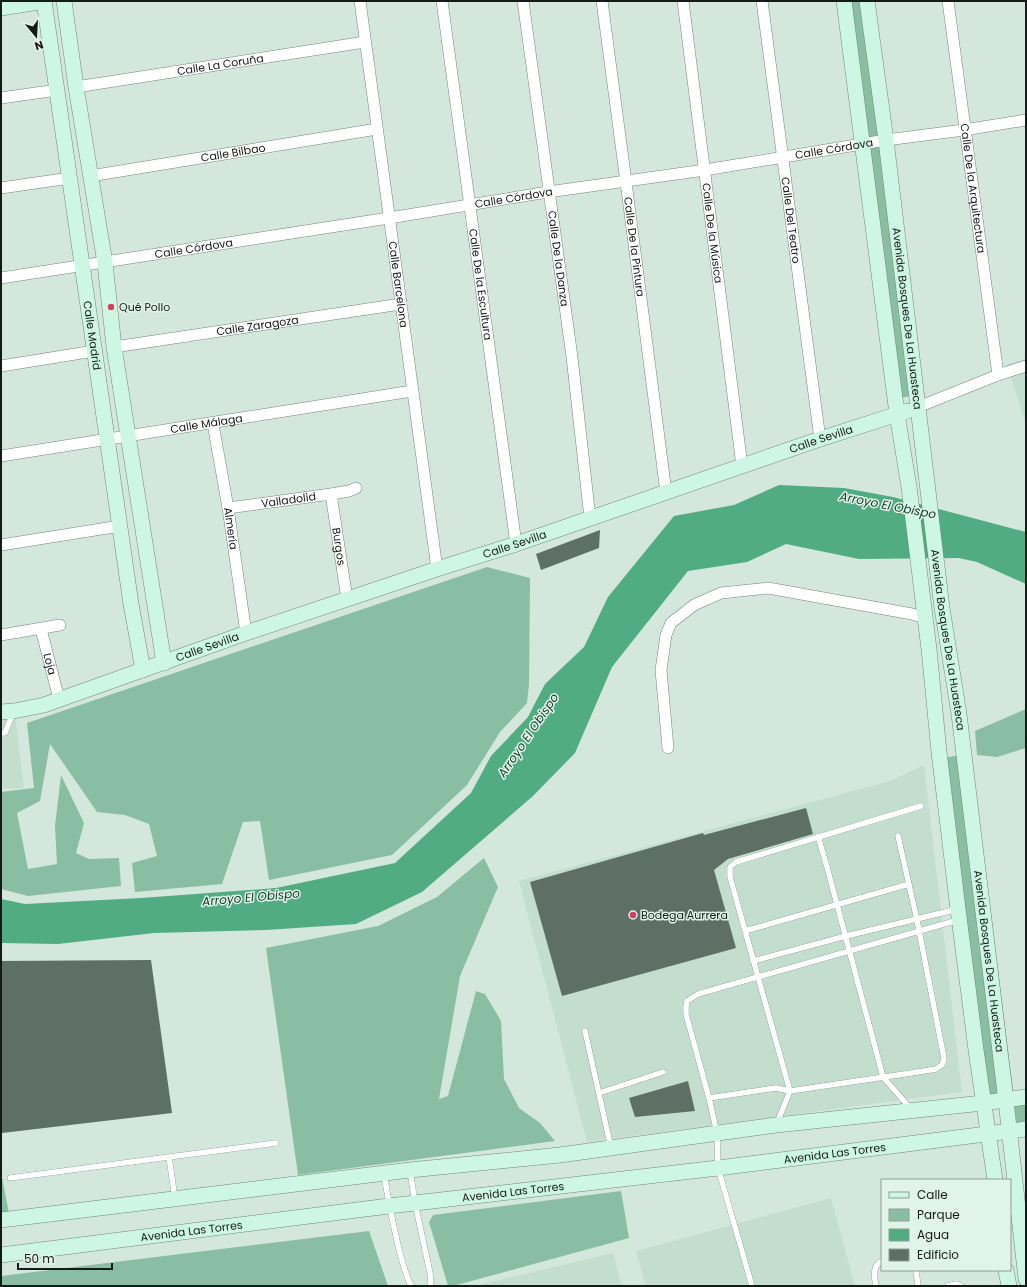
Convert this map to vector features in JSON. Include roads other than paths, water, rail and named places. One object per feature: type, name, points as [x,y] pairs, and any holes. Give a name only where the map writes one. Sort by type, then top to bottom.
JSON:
[{"type":"street","name":"Calle Madrid","points":[[45,1],[131,604],[144,670]]},
{"type":"street","points":[[1,8],[45,1]]},
{"type":"street","name":"Calle Madrid","points":[[64,1],[104,263],[114,347],[164,663]]},
{"type":"street","name":"Calle Barcelona","points":[[360,1],[437,569]]},
{"type":"street","name":"Calle De la Escultura","points":[[442,1],[516,544]]},
{"type":"street","name":"Calle De la Danza","points":[[523,1],[548,192],[572,357],[590,518]]},
{"type":"street","name":"Calle De la Pintura","points":[[602,1],[666,492]]},
{"type":"street","name":"Calle De la Música","points":[[683,1],[742,466]]},
{"type":"street","name":"Calle Del Teatro","points":[[762,1],[820,439]]},
{"type":"street","name":"Avenida Bosques De La Huasteca","points":[[844,1],[897,414],[910,487],[958,909],[983,1103],[995,1179]]},
{"type":"street","name":"Avenida Bosques De La Huasteca","points":[[867,1],[886,140],[942,608],[959,714],[1006,1100],[1026,1279]]},
{"type":"street","name":"Calle De la Arquitectura","points":[[948,1],[964,130],[998,375]]},
{"type":"street","name":"Calle La Coruña","points":[[76,87],[365,42]]},
{"type":"street","points":[[1,98],[57,90]]},
{"type":"street","name":"Calle Córdova","points":[[1,278],[548,192],[626,182],[886,140],[1026,120]]},
{"type":"street","name":"Calle Bilbao","points":[[90,176],[377,129]]},
{"type":"street","points":[[1,188],[70,178]]},
{"type":"street","name":"Calle Zaragoza","points":[[114,347],[401,304]]},
{"type":"street","points":[[1,366],[94,351]]},
{"type":"street","name":"Calle Sevilla","points":[[7,712],[44,705],[246,633],[516,544],[820,439],[918,408],[998,375],[1026,366]]},
{"type":"street","name":"Calle Málaga","points":[[1,456],[213,424],[412,391]]},
{"type":"street","name":"Almería","points":[[213,424],[228,508],[246,633]]},
{"type":"street","name":"Valladolid","points":[[228,508],[352,490]]},
{"type":"street","name":"Burgos","points":[[331,494],[347,599]]},
{"type":"street","points":[[1,545],[120,526]]},
{"type":"street","points":[[668,748],[661,670],[666,635],[671,623],[694,605],[721,593],[768,588],[912,614],[925,617],[945,627]]},
{"type":"street","points":[[1,635],[60,625]]},
{"type":"street","name":"Loja","points":[[41,629],[59,699]]},
{"type":"street","points":[[958,909],[981,895]]},
{"type":"street","points":[[976,1050],[999,1047]]},
{"type":"street","points":[[1,1220],[410,1170],[560,1155],[776,1125],[913,1111],[1026,1097]]},
{"type":"street","name":"Avenida Las Torres","points":[[1,1255],[389,1206],[718,1168],[1026,1129]]},
{"type":"street","points":[[1006,1271],[1009,1286]]},
{"type":"lane","points":[[1,733],[5,733],[7,712]]},
{"type":"lane","points":[[776,1125],[790,1092],[757,977],[729,870],[736,862],[921,806]]},
{"type":"lane","points":[[818,836],[838,905],[883,1077],[913,1111]]},
{"type":"lane","points":[[709,1098],[776,1088],[790,1092],[936,1069],[942,1065],[944,1060],[917,920],[898,836]]},
{"type":"lane","points":[[745,931],[909,884]]},
{"type":"lane","points":[[753,962],[846,936],[958,909]]},
{"type":"lane","points":[[752,1286],[718,1168],[716,1133],[709,1098],[686,1014],[687,1001],[698,994],[919,932],[958,909]]},
{"type":"lane","points":[[585,1031],[611,1148]]},
{"type":"lane","points":[[599,1093],[663,1072]]},
{"type":"lane","points":[[10,1178],[276,1143]]},
{"type":"lane","points":[[169,1157],[175,1199]]},
{"type":"lane","points":[[410,1170],[415,1203],[430,1273],[431,1286]]},
{"type":"lane","points":[[384,1174],[398,1248],[411,1286]]},
{"type":"lane","points":[[876,1286],[874,1270],[875,1266],[881,1262]]},
{"type":"lane","points":[[916,1271],[918,1286]]},
{"type":"lane","points":[[947,1286],[956,1284],[962,1286]]},
{"type":"water","name":"Arroyo El Obispo","points":[[779,485],[844,488],[893,497],[1026,532],[1026,584],[977,562],[959,558],[859,559],[786,544],[747,562],[688,571],[612,667],[575,753],[533,796],[422,892],[356,924],[266,930],[154,933],[58,944],[1,943],[1,899],[25,904],[141,898],[276,888],[395,863],[471,793],[491,756],[528,717],[545,684],[584,647],[608,597],[674,516],[734,505]]},
{"type":"place","name":"Qué Pollo","points":[[111,307]]},
{"type":"place","name":"Bodega Aurrera","points":[[633,915]]}]
